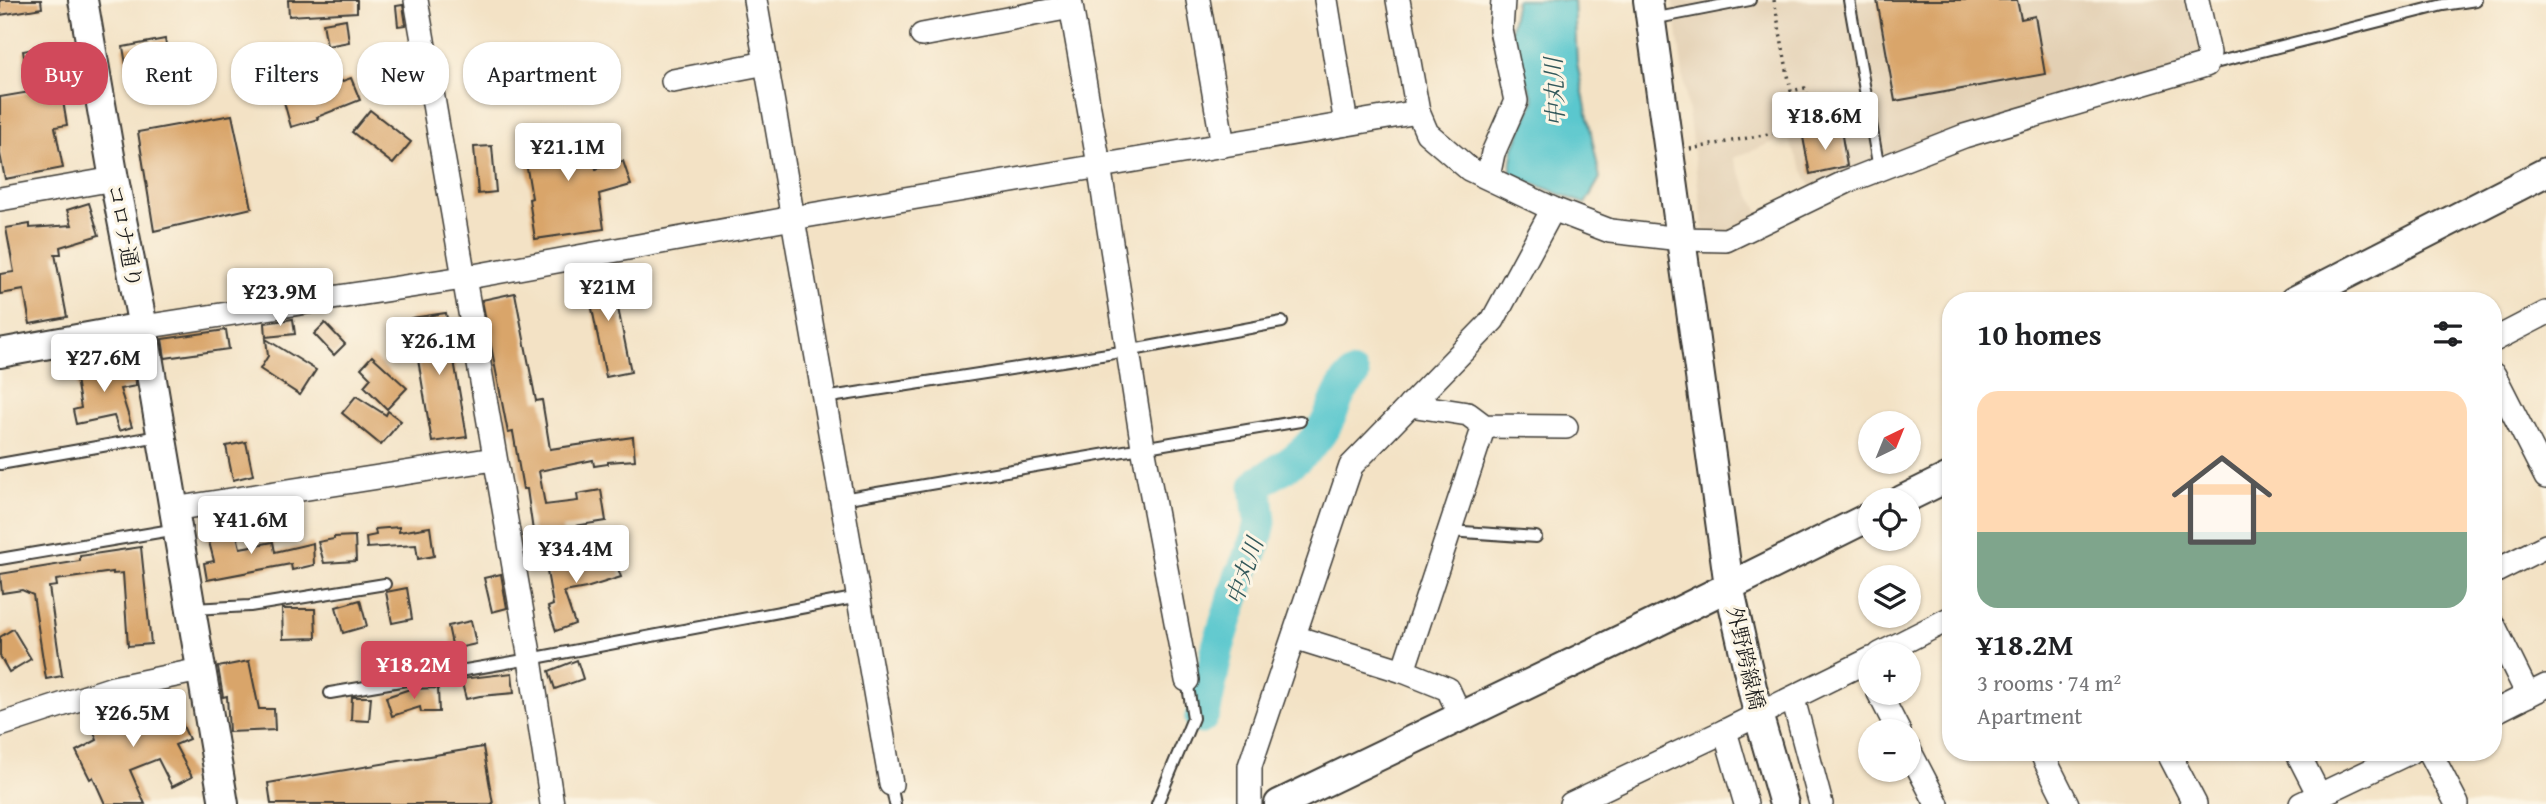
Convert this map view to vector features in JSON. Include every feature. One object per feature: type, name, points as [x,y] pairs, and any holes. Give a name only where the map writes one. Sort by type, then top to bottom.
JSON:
[{"type":"street","name":"コロナ通り","points":[[83,0],[143,327],[223,804]]},
{"type":"street","points":[[416,0],[530,659],[552,804]]},
{"type":"street","points":[[755,0],[893,794]]},
{"type":"street","points":[[1198,0],[1223,145]]},
{"type":"street","points":[[1326,0],[1346,124]]},
{"type":"street","points":[[1398,0],[1418,112],[1427,133],[1469,169],[1553,209],[1611,231],[1681,239],[1726,240],[1846,182],[1964,136],[2206,65],[2209,52],[2197,0]]},
{"type":"street","points":[[1488,177],[1493,153],[1516,101],[1501,30],[1503,0]]},
{"type":"street","points":[[922,35],[1070,4],[1099,165],[1143,447],[1186,680]]},
{"type":"street","name":"外野跨線橋","points":[[1649,10],[1729,586],[1760,722],[1784,804]]},
{"type":"street","points":[[673,81],[766,63]]},
{"type":"street","points":[[0,353],[143,327],[463,278],[793,218],[1418,112]]},
{"type":"street","points":[[2312,292],[2546,172]]},
{"type":"street","points":[[0,199],[114,179]]},
{"type":"street","points":[[1250,804],[1250,766],[1351,467],[1493,320],[1553,209]]},
{"type":"street","points":[[2502,336],[2546,313]]},
{"type":"street","points":[[2502,391],[2546,477]]},
{"type":"street","points":[[1410,405],[1468,414],[1484,426],[1566,426]]},
{"type":"street","points":[[1404,671],[1484,426]]},
{"type":"street","points":[[175,519],[494,459]]},
{"type":"street","points":[[1921,491],[1942,480]]},
{"type":"street","points":[[1279,804],[1858,522]]},
{"type":"street","points":[[2502,568],[2546,546]]},
{"type":"street","points":[[1908,642],[1942,623]]},
{"type":"street","points":[[1294,637],[1404,671],[1448,690],[1461,717]]},
{"type":"street","points":[[2502,638],[2537,690],[2502,708]]},
{"type":"street","points":[[1571,804],[1725,732],[1760,722],[1793,699],[1858,669]]},
{"type":"street","points":[[0,725],[113,688],[200,670]]},
{"type":"street","points":[[1793,699],[1821,804]]},
{"type":"street","points":[[1725,732],[1745,804]]},
{"type":"street","points":[[2046,761],[2067,804]]},
{"type":"street","points":[[2173,761],[2195,804]]},
{"type":"street","points":[[2299,761],[2310,800],[2391,761]]},
{"type":"street","points":[[2435,761],[2457,804]]},
{"type":"street","points":[[1921,773],[1937,804]]},
{"type":"lane","points":[[1649,10],[1750,0]]},
{"type":"lane","points":[[1849,0],[1879,170]]},
{"type":"lane","points":[[2206,65],[2443,5],[2473,0]]},
{"type":"lane","points":[[824,398],[1128,351],[1282,322]]},
{"type":"lane","points":[[842,499],[1300,421]]},
{"type":"lane","points":[[0,464],[160,436]]},
{"type":"lane","points":[[0,559],[175,519]]},
{"type":"lane","points":[[1450,531],[1536,537]]},
{"type":"lane","points":[[189,609],[250,606],[385,584]]},
{"type":"lane","points":[[330,693],[530,659],[859,597]]},
{"type":"lane","points":[[1157,804],[1193,718],[1186,680]]},
{"type":"path","points":[[1774,0],[1791,90],[1805,88],[1818,125]]},
{"type":"path","points":[[1688,149],[1869,115]]},
{"type":"shaded area","points":[[1673,0],[2193,0],[2206,65],[1813,191],[1787,137],[1733,158],[1761,217],[1728,233],[1704,231]]},
{"type":"water","points":[[1516,0],[1574,0],[1577,63],[1600,178],[1585,204],[1510,174],[1514,147],[1534,101],[1510,32]]},
{"type":"building","points":[[0,0],[41,0],[42,8],[0,15]]},
{"type":"building","points":[[288,0],[357,0],[357,12],[289,16]]},
{"type":"building","points":[[1877,0],[2017,0],[2021,19],[2035,16],[2045,74],[1895,101]]},
{"type":"building","points":[[403,5],[406,25],[398,26],[396,6]]},
{"type":"building","points":[[346,19],[349,42],[326,42],[323,23]]},
{"type":"building","points":[[351,78],[357,93],[357,101],[317,117],[318,119],[291,127],[285,105],[343,105],[343,81]]},
{"type":"building","points":[[21,94],[21,105],[64,105],[67,125],[55,127],[63,168],[5,179],[0,154],[0,97]]},
{"type":"building","points":[[370,110],[411,142],[393,164],[352,132]]},
{"type":"building","points":[[232,115],[252,208],[154,231],[138,132]]},
{"type":"building","points":[[586,126],[596,169],[623,161],[631,185],[599,194],[604,229],[535,239],[529,199],[532,198],[522,139]]},
{"type":"building","points":[[1841,130],[1847,166],[1810,174],[1803,137]]},
{"type":"building","points":[[492,146],[496,192],[478,194],[474,147]]},
{"type":"building","points":[[89,203],[99,235],[60,247],[61,254],[55,254],[67,317],[30,324],[24,290],[0,294],[0,274],[14,272],[6,228],[30,224],[30,228],[72,225],[67,210]]},
{"type":"building","points":[[610,269],[631,372],[606,377],[585,274]]},
{"type":"building","points":[[515,293],[536,401],[542,400],[550,449],[633,437],[635,460],[594,466],[593,460],[539,471],[545,505],[578,501],[577,494],[601,490],[606,521],[562,528],[563,534],[534,538],[527,489],[523,489],[513,432],[508,433],[482,300]]},
{"type":"building","points":[[446,313],[467,437],[432,442],[411,318]]},
{"type":"building","points":[[293,319],[295,334],[266,337],[265,323]]},
{"type":"building","points":[[325,323],[345,344],[334,355],[314,334]]},
{"type":"building","points":[[226,330],[229,349],[165,358],[162,339]]},
{"type":"building","points":[[266,339],[316,370],[300,395],[260,369],[268,356]]},
{"type":"building","points":[[372,356],[407,388],[387,409],[364,386],[371,378],[361,368]]},
{"type":"building","points":[[131,364],[136,386],[120,389],[132,427],[119,431],[114,416],[76,424],[73,410],[81,408],[74,368],[91,365],[92,372]]},
{"type":"building","points":[[356,396],[386,415],[388,411],[401,421],[381,445],[342,413]]},
{"type":"building","points":[[246,442],[253,475],[233,480],[226,446]]},
{"type":"building","points":[[235,527],[240,548],[273,542],[275,552],[313,543],[314,565],[292,570],[291,564],[207,580],[204,563],[214,561],[207,534]]},
{"type":"building","points":[[399,527],[399,532],[430,527],[434,556],[418,559],[416,545],[367,548],[366,537],[376,535],[375,529]]},
{"type":"building","points":[[355,536],[356,561],[324,563],[318,542],[334,537]]},
{"type":"building","points":[[141,547],[151,644],[128,646],[123,573],[56,580],[57,586],[49,587],[62,676],[46,679],[33,595],[22,590],[2,593],[0,574],[80,561],[80,556]]},
{"type":"building","points":[[613,554],[621,577],[564,592],[575,624],[556,631],[548,607],[553,605],[546,566],[570,565],[570,569]]},
{"type":"building","points":[[501,574],[507,608],[492,612],[484,578]]},
{"type":"building","points":[[407,588],[412,619],[392,623],[386,592]]},
{"type":"building","points":[[360,600],[367,626],[343,633],[336,607]]},
{"type":"building","points":[[282,609],[315,609],[316,638],[283,639]]},
{"type":"building","points":[[471,621],[476,644],[453,649],[448,626]]},
{"type":"building","points":[[13,629],[31,659],[9,672],[0,656],[0,637]]},
{"type":"building","points":[[577,660],[583,679],[555,689],[549,671]]},
{"type":"building","points":[[249,661],[259,709],[274,709],[275,730],[229,732],[227,696],[223,697],[218,667]]},
{"type":"building","points":[[512,673],[514,693],[466,699],[461,679]]},
{"type":"building","points":[[438,688],[439,712],[421,712],[420,707],[392,716],[386,697],[410,689]]},
{"type":"building","points":[[352,697],[371,697],[369,721],[351,720]]},
{"type":"building","points":[[170,698],[189,739],[175,745],[192,777],[172,787],[158,759],[130,770],[145,804],[105,804],[93,777],[90,779],[76,751],[97,740],[87,714],[118,701],[125,718]]},
{"type":"building","points":[[483,747],[493,804],[271,804],[268,783]]},
{"type":"waterway","name":"中丸川","points":[[1201,718],[1218,647],[1240,577],[1255,544],[1260,522],[1256,486],[1313,443],[1326,424],[1343,387],[1353,376]]}]
